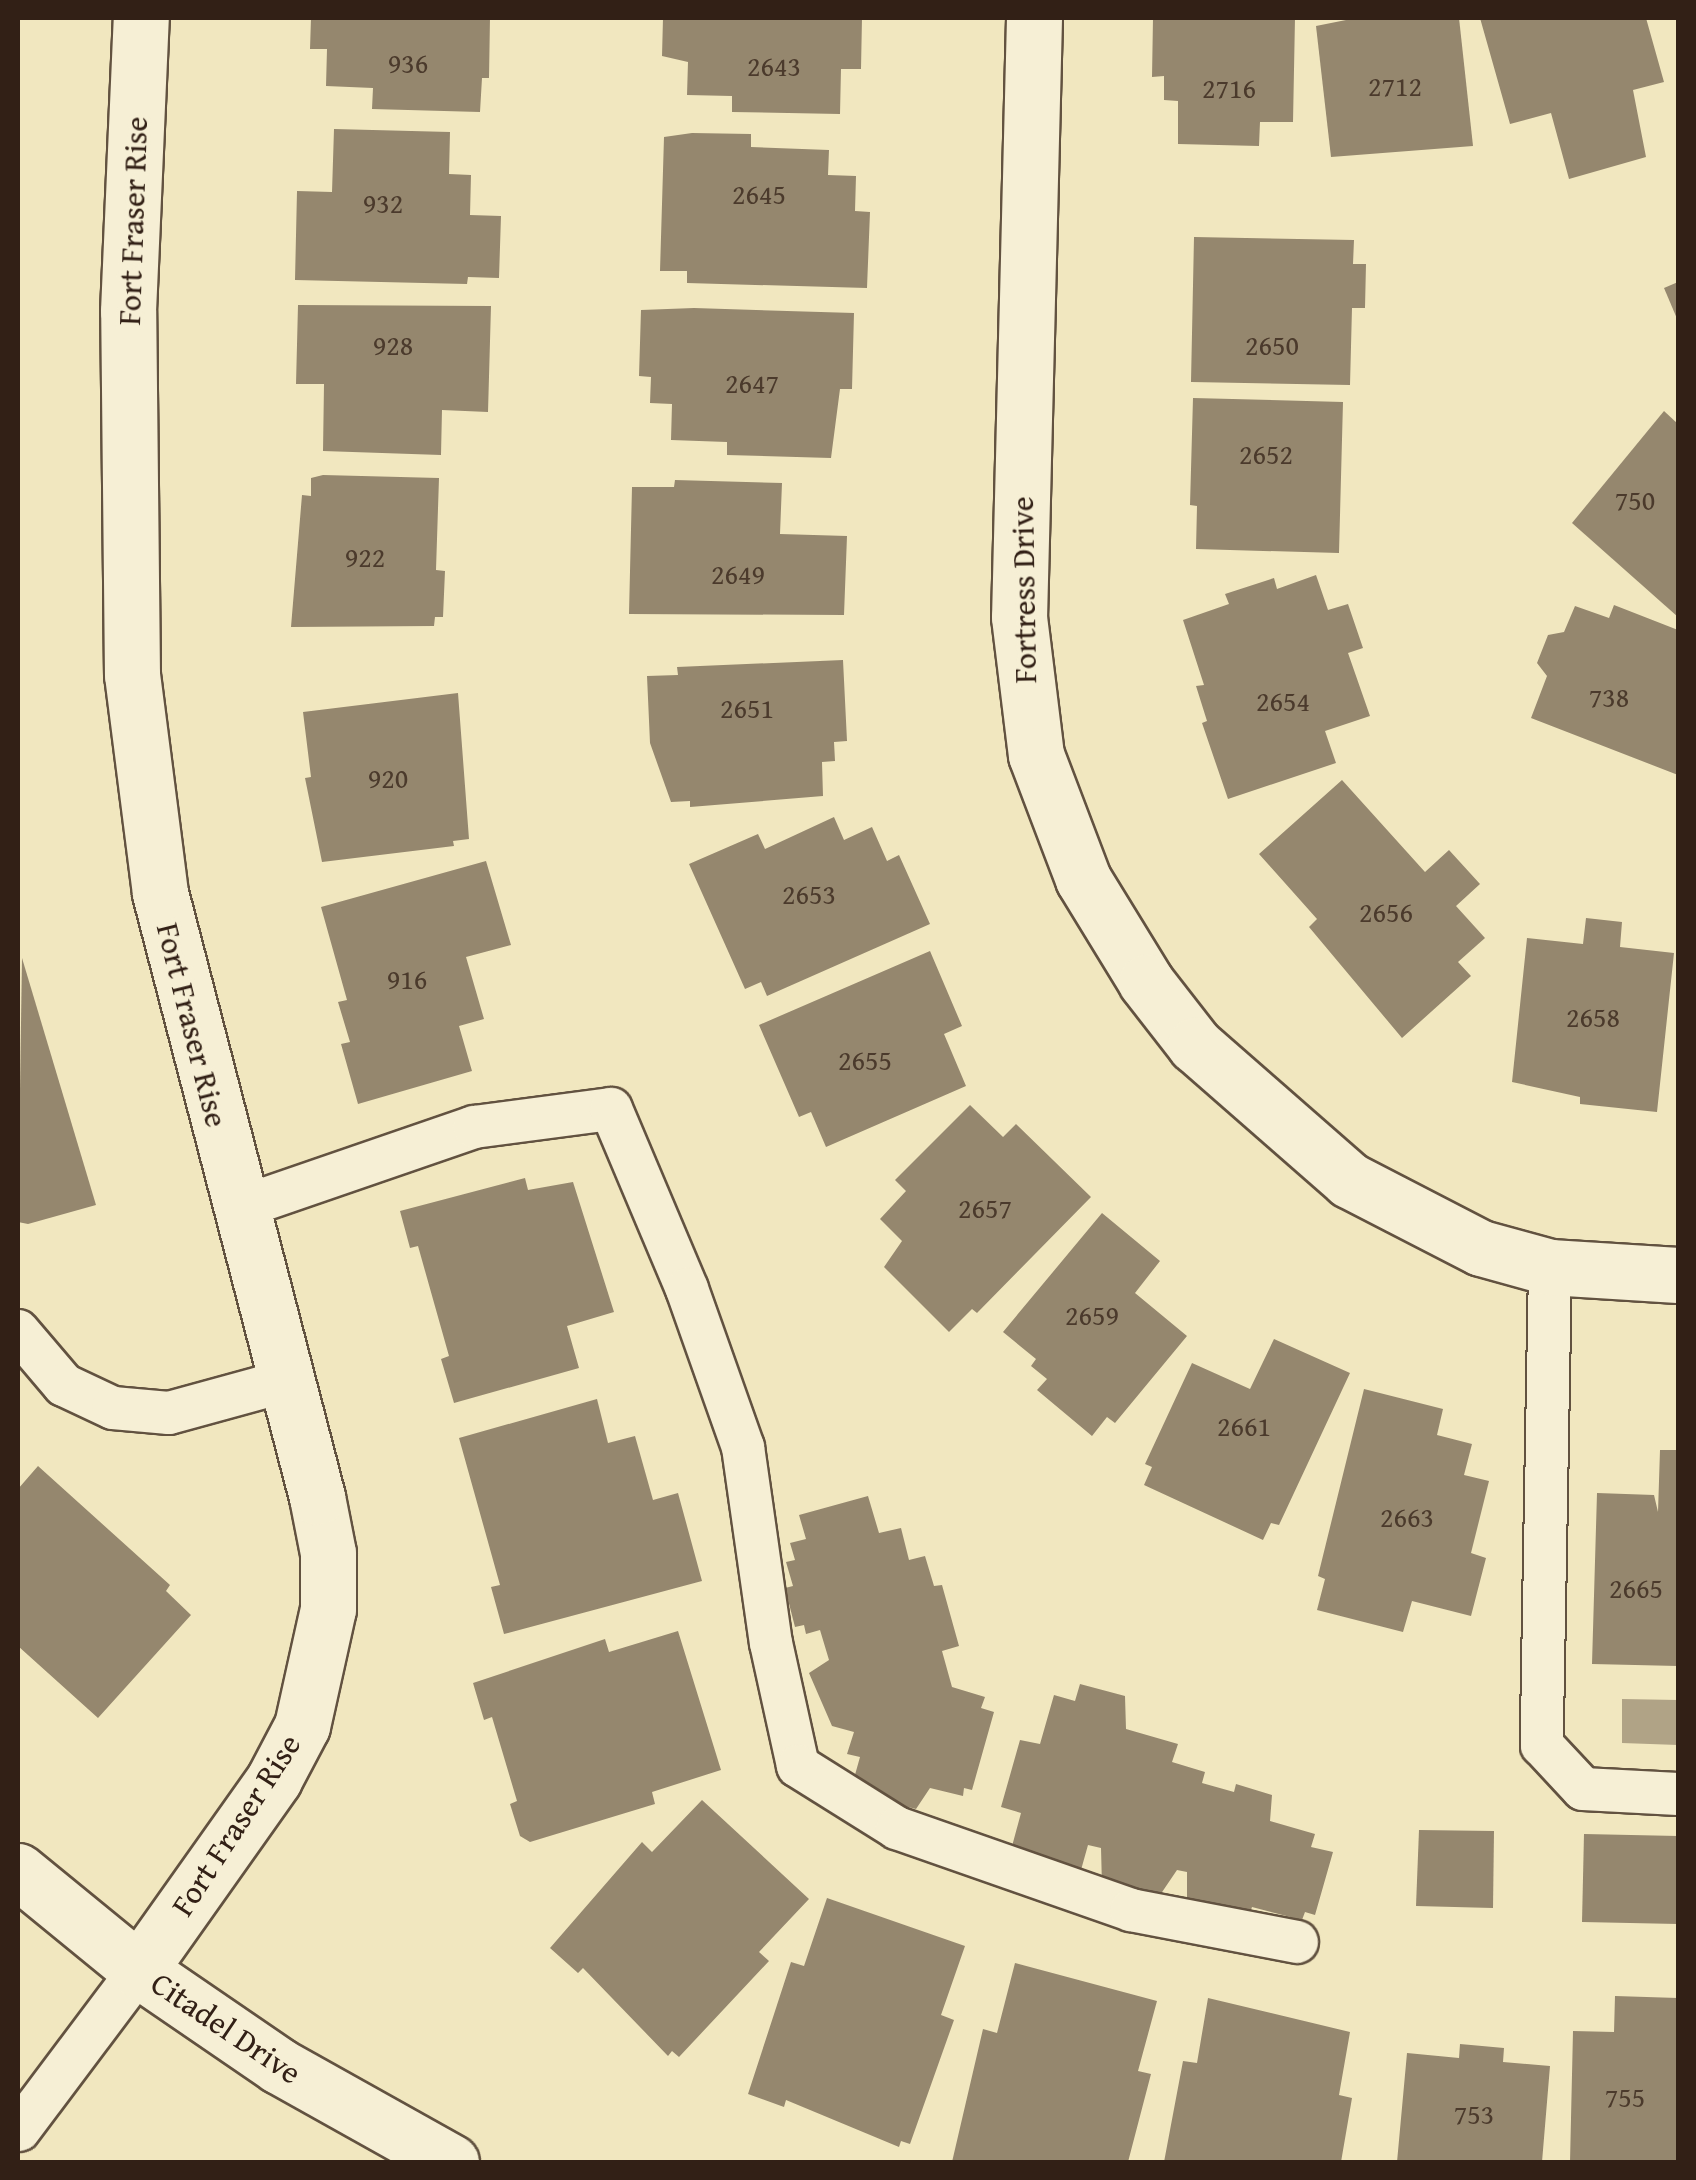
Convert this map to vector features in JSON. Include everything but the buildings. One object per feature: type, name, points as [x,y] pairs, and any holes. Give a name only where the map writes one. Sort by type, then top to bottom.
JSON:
[{"type":"street","name":"Fort Fraser Rise","points":[[140,1970],[274,1779],[302,1726],[318,1665],[328,1553],[160,893],[132,675],[128,311],[141,18]]},
{"type":"street","name":"Fortress Drive","points":[[1034,18],[1019,617],[1036,755],[1056,818],[1083,879],[1146,982],[1238,1088],[1348,1180],[1480,1248],[1550,1267],[1678,1275]]},
{"type":"street","name":"Citadel Drive","points":[[18,1871],[140,1970],[278,2066],[451,2162]]},
{"type":"lane","points":[[239,1208],[474,1127],[611,1109],[687,1290],[743,1448],[770,1643],[798,1766],[897,1828],[1131,1910],[1297,1942]]},
{"type":"lane","points":[[1550,1267],[1542,1745],[1583,1788],[1678,1794]]},
{"type":"lane","points":[[18,1331],[64,1385],[113,1408],[169,1414],[286,1381]]},
{"type":"lane","points":[[18,2131],[140,1970]]},
{"type":"shaded area","points":[[1622,1699],[1678,1700],[1678,1745],[1622,1743]]}]
